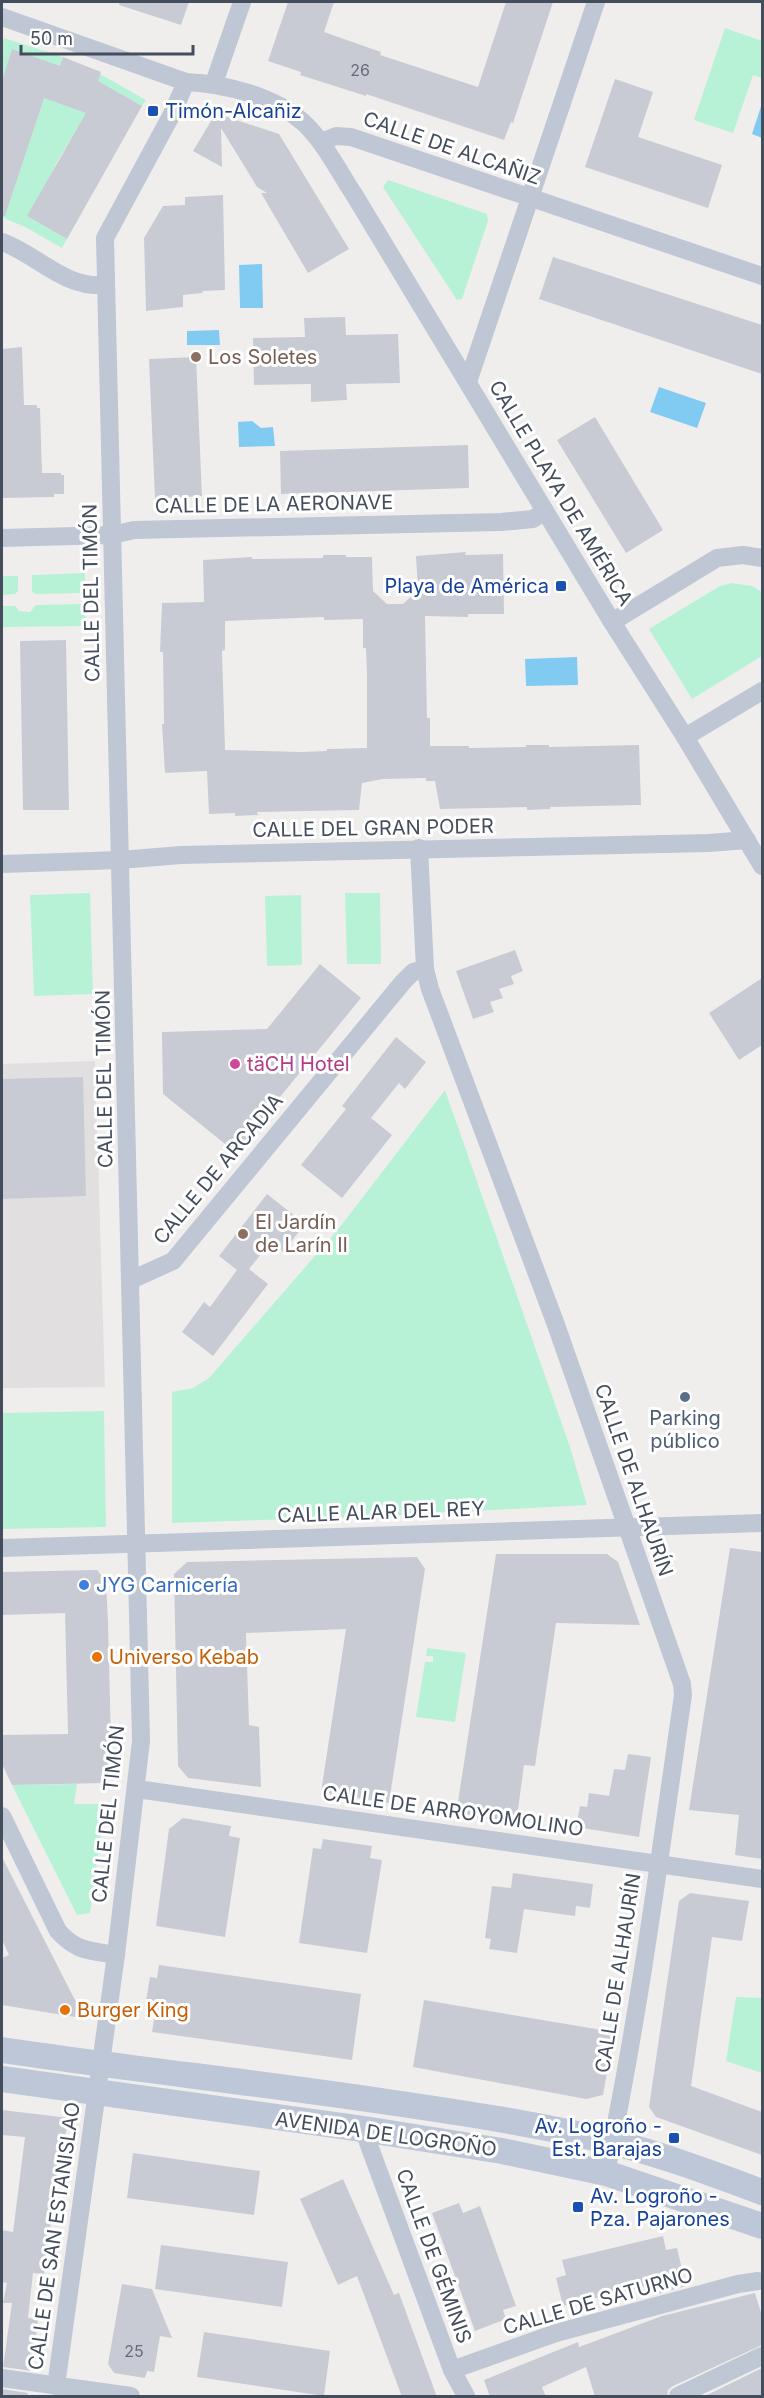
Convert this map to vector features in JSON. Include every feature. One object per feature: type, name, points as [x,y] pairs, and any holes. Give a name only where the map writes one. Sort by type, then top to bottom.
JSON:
[{"type":"main road","name":"AVENIDA DE LOGROÑO","points":[[2,2050],[266,2084],[468,2114],[613,2142],[701,2169],[762,2192]]},
{"type":"main road","name":"AVENIDA DE LOGROÑO","points":[[2,2079],[363,2129],[502,2151],[606,2173],[762,2226]]},
{"type":"street","points":[[214,83],[242,2]]},
{"type":"street","points":[[468,382],[596,2]]},
{"type":"street","points":[[2,17],[186,82],[214,83],[268,101],[290,112],[305,124],[321,142]]},
{"type":"street","name":"CALLE DEL TIMÓN","points":[[97,2093],[137,1789],[141,1741],[105,238],[172,114],[186,82]]},
{"type":"street","name":"CALLE DE ALCAÑIZ","points":[[321,142],[336,136],[351,136],[530,199],[762,276]]},
{"type":"street","name":"CALLE PLAYA DE AMÉRICA","points":[[321,142],[612,622],[686,737],[762,866]]},
{"type":"street","points":[[2,242],[26,253],[76,283],[90,286],[105,285]]},
{"type":"street","name":"CALLE DE LA AERONAVE","points":[[2,538],[112,535],[134,530],[501,522],[533,519],[545,511]]},
{"type":"street","points":[[612,622],[717,558],[743,555],[762,558]]},
{"type":"street","points":[[686,737],[762,691]]},
{"type":"street","name":"CALLE DEL GRAN PODER","points":[[2,864],[120,860],[181,855],[419,848],[697,844],[747,840]]},
{"type":"street","name":"CALLE DE ALHAURÍN","points":[[419,848],[425,969],[430,989],[555,1322],[625,1527],[682,1684],[658,1863],[606,2173]]},
{"type":"street","name":"CALLE DE ARCADIA","points":[[131,1280],[173,1261],[403,982],[414,972],[425,969]]},
{"type":"street","name":"CALLE ALAR DEL REY","points":[[2,1548],[762,1523]]},
{"type":"street","name":"CALLE DE ARROYOMOLINO","points":[[137,1789],[762,1879]]},
{"type":"street","points":[[4,1828],[58,1931],[71,1944],[116,1955]]},
{"type":"street","name":"CALLE DE SAN ESTANISLAO","points":[[56,2386],[97,2093]]},
{"type":"street","name":"CALLE DE GÉMINIS","points":[[363,2129],[452,2370],[466,2397]]},
{"type":"street","name":"CALLE DE SATURNO","points":[[452,2370],[556,2332],[738,2284],[759,2281]]},
{"type":"street","points":[[678,2397],[762,2356]]},
{"type":"street","points":[[2,2378],[131,2397]]},
{"type":"shaded area","points":[[95,1061],[105,1387],[2,1388],[2,1064]]},
{"type":"green space","points":[[725,28],[762,41],[762,78],[753,75],[733,133],[694,120]]},
{"type":"green space","points":[[4,38],[63,57],[56,80],[100,74],[146,100],[142,106],[106,86],[82,143],[72,137],[57,162],[31,218],[67,239],[62,248],[2,217],[6,195],[2,194],[7,173],[12,50],[2,80]]},
{"type":"green space","points":[[388,180],[487,214],[488,221],[462,299],[457,300],[383,187]]},
{"type":"green space","points":[[85,573],[85,593],[35,594],[32,591],[32,575]]},
{"type":"green space","points":[[2,576],[18,576],[18,591],[15,594],[2,595]]},
{"type":"green space","points":[[732,583],[752,586],[762,592],[762,656],[692,699],[649,629],[720,586]]},
{"type":"green space","points":[[85,604],[86,626],[2,627],[2,606],[15,606],[19,611],[30,612],[36,605]]},
{"type":"green space","points":[[90,893],[93,994],[34,996],[30,895]]},
{"type":"green space","points":[[345,893],[380,893],[381,964],[347,964]]},
{"type":"green space","points":[[301,895],[302,965],[267,966],[265,896]]},
{"type":"green space","points":[[445,1090],[570,1447],[587,1505],[359,1517],[172,1523],[172,1392],[193,1388],[209,1378],[340,1227]]},
{"type":"green space","points":[[104,1411],[106,1527],[2,1529],[2,1413]]},
{"type":"green space","points":[[427,1648],[466,1653],[455,1722],[416,1717],[425,1662],[433,1662],[433,1656],[426,1656]]},
{"type":"green space","points":[[77,1784],[74,1804],[105,1804],[90,1913],[77,1915],[12,1785]]},
{"type":"green space","points":[[736,1997],[762,1998],[762,2073],[726,2061]]},
{"type":"water","points":[[762,103],[762,138],[752,134]]},
{"type":"water","points":[[262,264],[263,308],[240,308],[239,265]]},
{"type":"water","points":[[219,330],[220,345],[187,345],[187,331]]},
{"type":"water","points":[[659,387],[706,403],[697,428],[650,412]]},
{"type":"water","points":[[252,421],[261,428],[273,427],[275,446],[239,447],[238,422]]},
{"type":"water","points":[[577,657],[578,685],[526,686],[525,659]]},
{"type":"building","points":[[120,2],[189,2],[181,25],[119,5]]},
{"type":"building","points":[[288,2],[334,2],[324,32],[381,52],[380,55],[478,87],[506,2],[553,2],[513,123],[511,122],[504,140],[366,94],[366,96],[300,75],[301,72],[268,61]]},
{"type":"building","points":[[12,49],[60,66],[63,57],[101,72],[98,81],[142,106],[67,239],[27,216],[86,113],[44,98],[5,216],[2,216],[2,80]]},
{"type":"building","points":[[615,79],[653,92],[638,137],[722,165],[708,208],[585,167]]},
{"type":"building","points":[[221,104],[221,115],[279,134],[349,249],[308,273],[261,193],[267,193],[257,187],[221,128],[222,167],[193,151],[214,116],[211,111],[215,113]]},
{"type":"building","points":[[223,195],[225,290],[183,295],[183,307],[146,311],[144,238],[163,206],[185,205],[185,197]]},
{"type":"building","points":[[553,257],[762,325],[762,374],[539,299]]},
{"type":"building","points":[[345,317],[346,335],[398,334],[400,383],[346,384],[347,400],[311,402],[311,384],[254,385],[253,338],[305,337],[304,318]]},
{"type":"building","points":[[22,347],[24,405],[37,405],[37,408],[40,408],[42,473],[64,475],[64,494],[54,494],[54,497],[2,498],[2,349]]},
{"type":"building","points":[[196,357],[202,496],[155,499],[149,359]]},
{"type":"building","points":[[595,417],[663,530],[626,553],[557,440]]},
{"type":"building","points":[[468,445],[469,488],[281,494],[280,451]]},
{"type":"building","points":[[466,552],[465,555],[503,554],[504,614],[468,614],[468,617],[425,616],[427,718],[430,718],[430,746],[469,746],[469,748],[526,747],[526,745],[549,745],[549,747],[639,745],[641,805],[550,807],[550,809],[527,810],[527,807],[440,809],[435,781],[426,781],[426,778],[383,779],[362,783],[359,810],[257,812],[258,815],[235,816],[235,813],[209,814],[207,771],[165,773],[162,724],[164,724],[163,652],[160,652],[162,603],[204,602],[203,560],[252,557],[252,559],[323,558],[323,555],[372,557],[373,591],[387,604],[403,604],[418,590],[416,556]],"holes":[[[324,617],[324,620],[363,619],[363,648],[366,648],[367,675],[367,748],[301,752],[225,750],[222,651],[225,650],[225,621]]]},
{"type":"building","points":[[66,640],[69,810],[23,810],[20,641]]},
{"type":"building","points":[[515,950],[523,971],[511,976],[514,984],[499,989],[503,998],[490,1002],[494,1012],[473,1019],[456,971]]},
{"type":"building","name":"täCH Hotel","points":[[320,964],[361,998],[235,1152],[163,1094],[162,1032],[267,1029]]},
{"type":"building","points":[[762,978],[762,1045],[739,1060],[709,1013]]},
{"type":"building","points":[[396,1037],[426,1062],[405,1089],[399,1083],[371,1118],[392,1135],[342,1198],[301,1165],[346,1109],[342,1106]]},
{"type":"building","points":[[83,1077],[86,1196],[2,1199],[2,1079]]},
{"type":"building","points":[[267,1194],[305,1224],[283,1252],[271,1242],[249,1269],[268,1284],[213,1356],[182,1332],[204,1302],[210,1307],[237,1270],[219,1256]]},
{"type":"building","points":[[730,1548],[762,1552],[762,1859],[735,1855],[739,1815],[689,1810]]},
{"type":"building","points":[[496,1554],[607,1554],[618,1562],[640,1625],[556,1623],[535,1766],[524,1765],[516,1824],[456,1815]]},
{"type":"building","points":[[417,1557],[425,1569],[389,1803],[321,1792],[346,1629],[246,1633],[249,1725],[259,1727],[261,1787],[188,1778],[178,1766],[174,1574],[187,1562]]},
{"type":"building","points":[[97,1570],[106,1581],[108,1622],[111,1742],[106,1783],[12,1785],[2,1764],[2,1735],[68,1734],[65,1613],[2,1615],[2,1572]]},
{"type":"building","points":[[628,1754],[651,1757],[639,1837],[576,1827],[580,1806],[587,1807],[589,1793],[609,1796],[614,1769],[625,1770]]},
{"type":"building","points":[[183,1818],[231,1826],[229,1836],[240,1838],[225,1937],[156,1926],[169,1829]]},
{"type":"building","points":[[323,1839],[372,1846],[370,1858],[382,1860],[367,1953],[299,1943],[313,1848],[321,1849]]},
{"type":"building","points":[[2,1857],[77,2004],[75,2017],[2,2005],[2,1958],[9,1955],[2,1940]]},
{"type":"building","points":[[513,1873],[593,1884],[590,1908],[576,1906],[575,1916],[524,1909],[517,1953],[489,1949],[491,1939],[485,1938],[492,1886],[511,1888]]},
{"type":"building","points":[[690,1893],[749,1901],[742,1941],[712,1937],[691,2086],[762,2112],[762,2155],[656,2117],[649,2107],[679,1901]]},
{"type":"building","points":[[159,1965],[361,1994],[352,2060],[152,2032],[156,2009],[145,2007],[150,1977],[157,1978]]},
{"type":"building","points":[[424,2000],[614,2032],[603,2095],[586,2099],[413,2067]]},
{"type":"building","points":[[2,2110],[69,2118],[59,2163],[44,2274],[33,2273],[28,2318],[38,2319],[32,2371],[3,2367],[12,2303],[3,2303],[7,2283],[2,2282],[2,2230],[13,2232],[25,2137],[2,2135]]},
{"type":"building","points":[[133,2153],[260,2171],[254,2215],[127,2198]]},
{"type":"building","points":[[343,2179],[394,2295],[399,2293],[437,2397],[402,2397],[357,2276],[338,2285],[300,2199]]},
{"type":"building","points":[[459,2203],[463,2213],[480,2206],[516,2306],[503,2310],[506,2319],[475,2331],[432,2213]]},
{"type":"building","points":[[663,2236],[666,2250],[677,2248],[686,2286],[654,2295],[650,2285],[563,2306],[556,2278],[566,2275],[562,2260]]},
{"type":"building","points":[[161,2245],[288,2262],[282,2307],[155,2289]]},
{"type":"building","points":[[122,2284],[152,2289],[172,2338],[160,2336],[154,2372],[147,2371],[145,2378],[114,2373],[108,2364]]},
{"type":"building","points":[[755,2293],[762,2316],[762,2345],[673,2386],[668,2390],[667,2397],[595,2397],[586,2367],[542,2387],[546,2397],[490,2397],[484,2380],[578,2342],[579,2347],[662,2316]]},
{"type":"building","points":[[204,2332],[330,2351],[324,2396],[197,2377]]},
{"type":"building","points":[[762,2368],[762,2397],[703,2397]]},
{"type":"building","points":[[2,2389],[28,2393],[28,2397],[2,2397]]},
{"type":"place","name":"Timón-Alcañiz","points":[[153,111]]},
{"type":"place","name":"Los Soletes","points":[[196,357]]},
{"type":"place","name":"Playa de América","points":[[561,586]]},
{"type":"place","name":"täCH Hotel","points":[[235,1064]]},
{"type":"place","name":"El Jardín de Larín II","points":[[243,1234]]},
{"type":"place","name":"Parking público","points":[[685,1397]]},
{"type":"place","name":"JYG Carnicería","points":[[84,1585]]},
{"type":"place","name":"Universo Kebab","points":[[97,1657]]},
{"type":"place","name":"Burger King","points":[[65,2010]]},
{"type":"place","name":"Av. Logroño - Est. Barajas","points":[[674,2138]]},
{"type":"place","name":"Av. Logroño - Pza. Pajarones","points":[[578,2207]]}]
